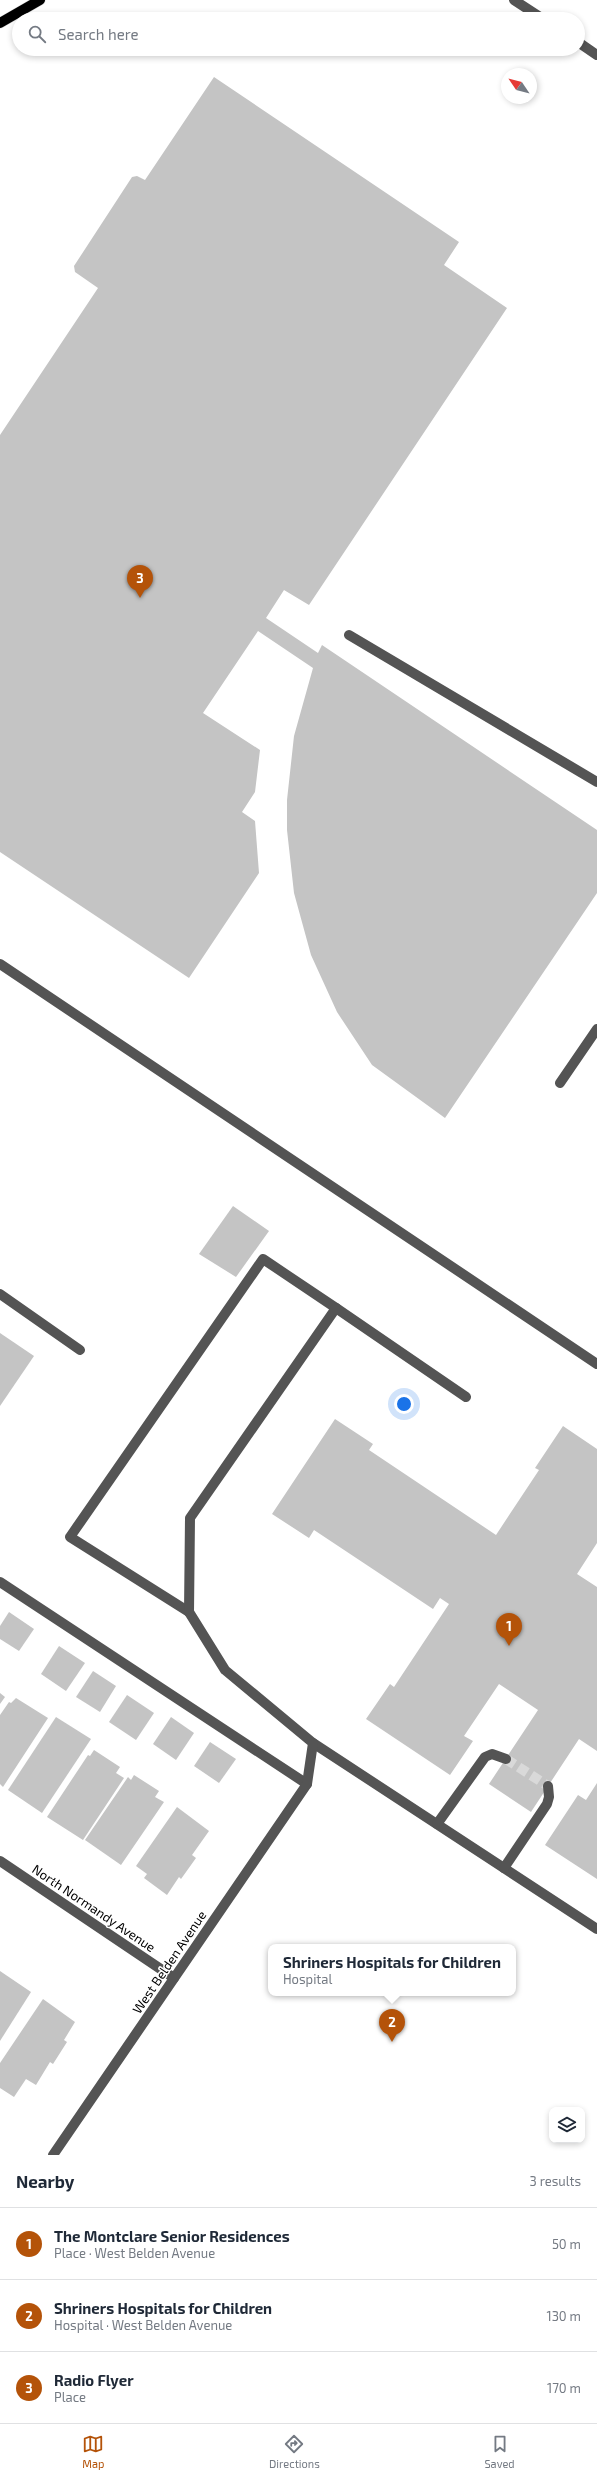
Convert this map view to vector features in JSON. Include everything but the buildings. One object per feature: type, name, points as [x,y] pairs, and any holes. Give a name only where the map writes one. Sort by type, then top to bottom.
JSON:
[{"type":"main road","points":[[19,12],[40,0]]},
{"type":"main road","points":[[0,23],[12,16]]},
{"type":"street","points":[[514,0],[532,12]]},
{"type":"street","points":[[585,47],[597,55]]},
{"type":"street","points":[[349,635],[597,782]]},
{"type":"street","points":[[0,964],[597,1364]]},
{"type":"street","points":[[560,1083],[597,1029]]},
{"type":"street","points":[[466,1397],[263,1259],[70,1537],[189,1612],[225,1670],[313,1743],[597,1930]]},
{"type":"street","points":[[0,1294],[80,1350]]},
{"type":"street","points":[[189,1612],[190,1518],[336,1308]]},
{"type":"street","points":[[0,1582],[307,1784],[313,1743]]},
{"type":"street","points":[[437,1824],[485,1757],[492,1754],[506,1759]]},
{"type":"street","name":"West Belden Avenue","points":[[54,2155],[307,1784]]},
{"type":"street","points":[[504,1868],[547,1804],[549,1797],[548,1786]]},
{"type":"street","name":"North Normandy Avenue","points":[[0,1861],[174,1978]]},
{"type":"tunnel","points":[[506,1759],[548,1786]]},
{"type":"place","name":"Radio Flyer","points":[[140,598]]},
{"type":"place","name":"The Montclare Senior Residences","points":[[509,1646]]},
{"type":"place","name":"Shriners Hospitals for Children","points":[[392,2042]]}]
